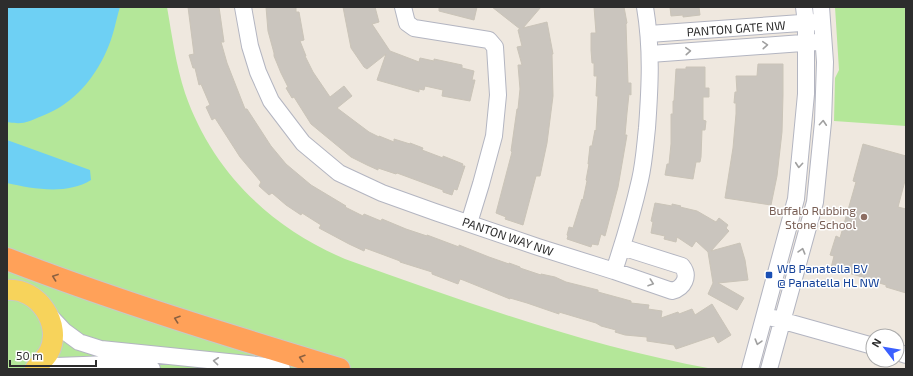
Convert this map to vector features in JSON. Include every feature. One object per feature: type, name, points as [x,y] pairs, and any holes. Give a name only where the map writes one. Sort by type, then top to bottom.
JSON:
[{"type":"highway","points":[[7,259],[187,323],[339,369]]},
{"type":"main road","points":[[7,290],[28,295],[35,300],[49,315],[53,329],[49,352],[35,369]]},
{"type":"street","name":"PANTON WAY NW","points":[[243,7],[250,46],[258,72],[271,101],[302,143],[339,173],[382,193],[538,247],[614,270],[672,291],[677,290],[685,282],[686,276],[682,266],[622,247]]},
{"type":"street","points":[[403,7],[407,22],[414,28],[489,40],[495,47],[498,95],[494,136],[481,184],[468,223]]},
{"type":"street","points":[[614,270],[630,222],[641,178],[644,154],[650,54],[646,7]]},
{"type":"street","points":[[750,369],[796,200],[806,94],[806,23],[804,7]]},
{"type":"street","points":[[769,369],[815,202],[823,122],[825,62],[822,15]]},
{"type":"street","name":"PANTON GATE NW","points":[[649,34],[806,23],[822,15]]},
{"type":"street","name":"PANTON GATE NW","points":[[650,54],[824,41]]},
{"type":"street","points":[[49,315],[64,331],[79,342],[101,349],[257,365],[282,369]]},
{"type":"street","points":[[765,316],[865,344]]},
{"type":"street","points":[[35,369],[56,366],[111,364],[152,369]]},
{"type":"green space","points":[[7,7],[167,7],[177,61],[185,93],[197,121],[211,147],[228,171],[247,193],[292,231],[345,259],[481,307],[527,322],[619,348],[713,369],[7,369]]},
{"type":"green space","points":[[835,7],[906,7],[906,126],[834,121],[835,78],[839,70]]},
{"type":"water","points":[[7,7],[120,7],[112,36],[104,56],[91,78],[83,88],[54,111],[22,123],[7,122]]},
{"type":"water","points":[[7,140],[90,170],[91,180],[82,185],[61,189],[39,189],[7,183]]},
{"type":"building","points":[[188,7],[219,7],[224,42],[221,42],[227,63],[245,109],[247,109],[271,146],[286,164],[311,185],[346,206],[345,207],[363,216],[364,214],[381,221],[382,219],[406,229],[459,247],[459,245],[541,275],[555,277],[566,282],[598,290],[598,292],[631,301],[631,303],[649,305],[648,309],[662,311],[661,318],[692,309],[695,315],[712,304],[731,335],[718,343],[714,336],[676,349],[674,345],[647,341],[647,337],[625,335],[596,323],[559,312],[559,314],[510,299],[460,279],[458,284],[432,274],[432,272],[400,262],[365,248],[364,251],[319,228],[321,225],[302,213],[301,215],[272,193],[269,195],[259,186],[261,182],[240,157],[215,118],[212,120],[206,107],[210,105],[201,84],[199,85],[195,68],[193,68],[189,55],[194,54]]},
{"type":"building","points":[[266,7],[296,7],[296,12],[299,12],[304,40],[300,41],[313,72],[330,97],[344,86],[352,96],[337,108],[369,132],[379,137],[394,142],[394,139],[410,143],[423,148],[422,150],[463,164],[462,166],[465,166],[457,190],[454,189],[452,195],[443,192],[443,190],[397,173],[396,174],[378,168],[378,170],[351,157],[311,124],[294,97],[292,98],[286,88],[288,87],[274,56],[268,31]]},
{"type":"building","points":[[343,7],[375,7],[379,22],[372,24],[390,51],[419,62],[420,58],[434,61],[434,59],[462,65],[462,68],[474,71],[472,80],[475,80],[470,101],[442,96],[443,90],[425,86],[424,90],[419,89],[419,92],[377,80],[386,54],[367,69],[364,67],[351,48]]},
{"type":"building","points":[[439,7],[477,7],[474,20],[439,11]]},
{"type":"building","points":[[492,7],[541,7],[523,28],[547,22],[553,54],[553,96],[547,143],[540,176],[536,176],[523,225],[505,219],[506,217],[496,213],[512,152],[520,89],[518,65],[522,65],[517,47],[522,46],[518,30],[520,29]]},
{"type":"building","points":[[594,7],[624,7],[627,23],[628,83],[631,83],[631,95],[629,94],[625,135],[627,135],[618,187],[605,236],[601,234],[598,245],[592,244],[591,247],[567,239],[567,235],[569,227],[573,228],[582,199],[583,200],[587,181],[590,146],[592,146],[595,130],[596,131],[598,96],[596,96],[597,76],[594,76],[594,63],[592,63],[591,50],[591,33],[596,33]]},
{"type":"building","points":[[670,7],[699,7],[700,15],[683,17],[683,15],[671,16]]},
{"type":"building","points":[[758,64],[783,64],[782,132],[777,176],[771,205],[725,198],[733,148],[736,114],[736,103],[734,103],[735,92],[737,92],[736,76],[757,76]]},
{"type":"building","points":[[686,67],[705,67],[705,88],[709,88],[709,97],[703,97],[703,120],[706,121],[705,130],[702,130],[701,157],[700,162],[696,162],[693,179],[665,175],[667,164],[669,164],[671,114],[673,114],[676,69],[686,69]]},
{"type":"building","points":[[863,144],[906,156],[906,177],[898,207],[906,209],[906,293],[886,287],[886,285],[876,281],[831,268],[834,256],[830,255],[836,236],[840,238],[856,182],[853,181]]},
{"type":"building","points":[[655,203],[681,206],[680,207],[697,211],[716,222],[719,218],[728,225],[726,228],[729,231],[711,251],[740,243],[745,260],[748,280],[718,283],[744,298],[737,310],[708,294],[713,283],[708,252],[696,241],[692,247],[677,237],[676,242],[664,239],[665,236],[651,233],[653,222],[651,221]]},
{"type":"place","name":"Buffalo Rubbing Stone School","points":[[864,217]]},
{"type":"place","name":"WB Panatella BV @ Panatella HL NW","points":[[769,275]]}]
